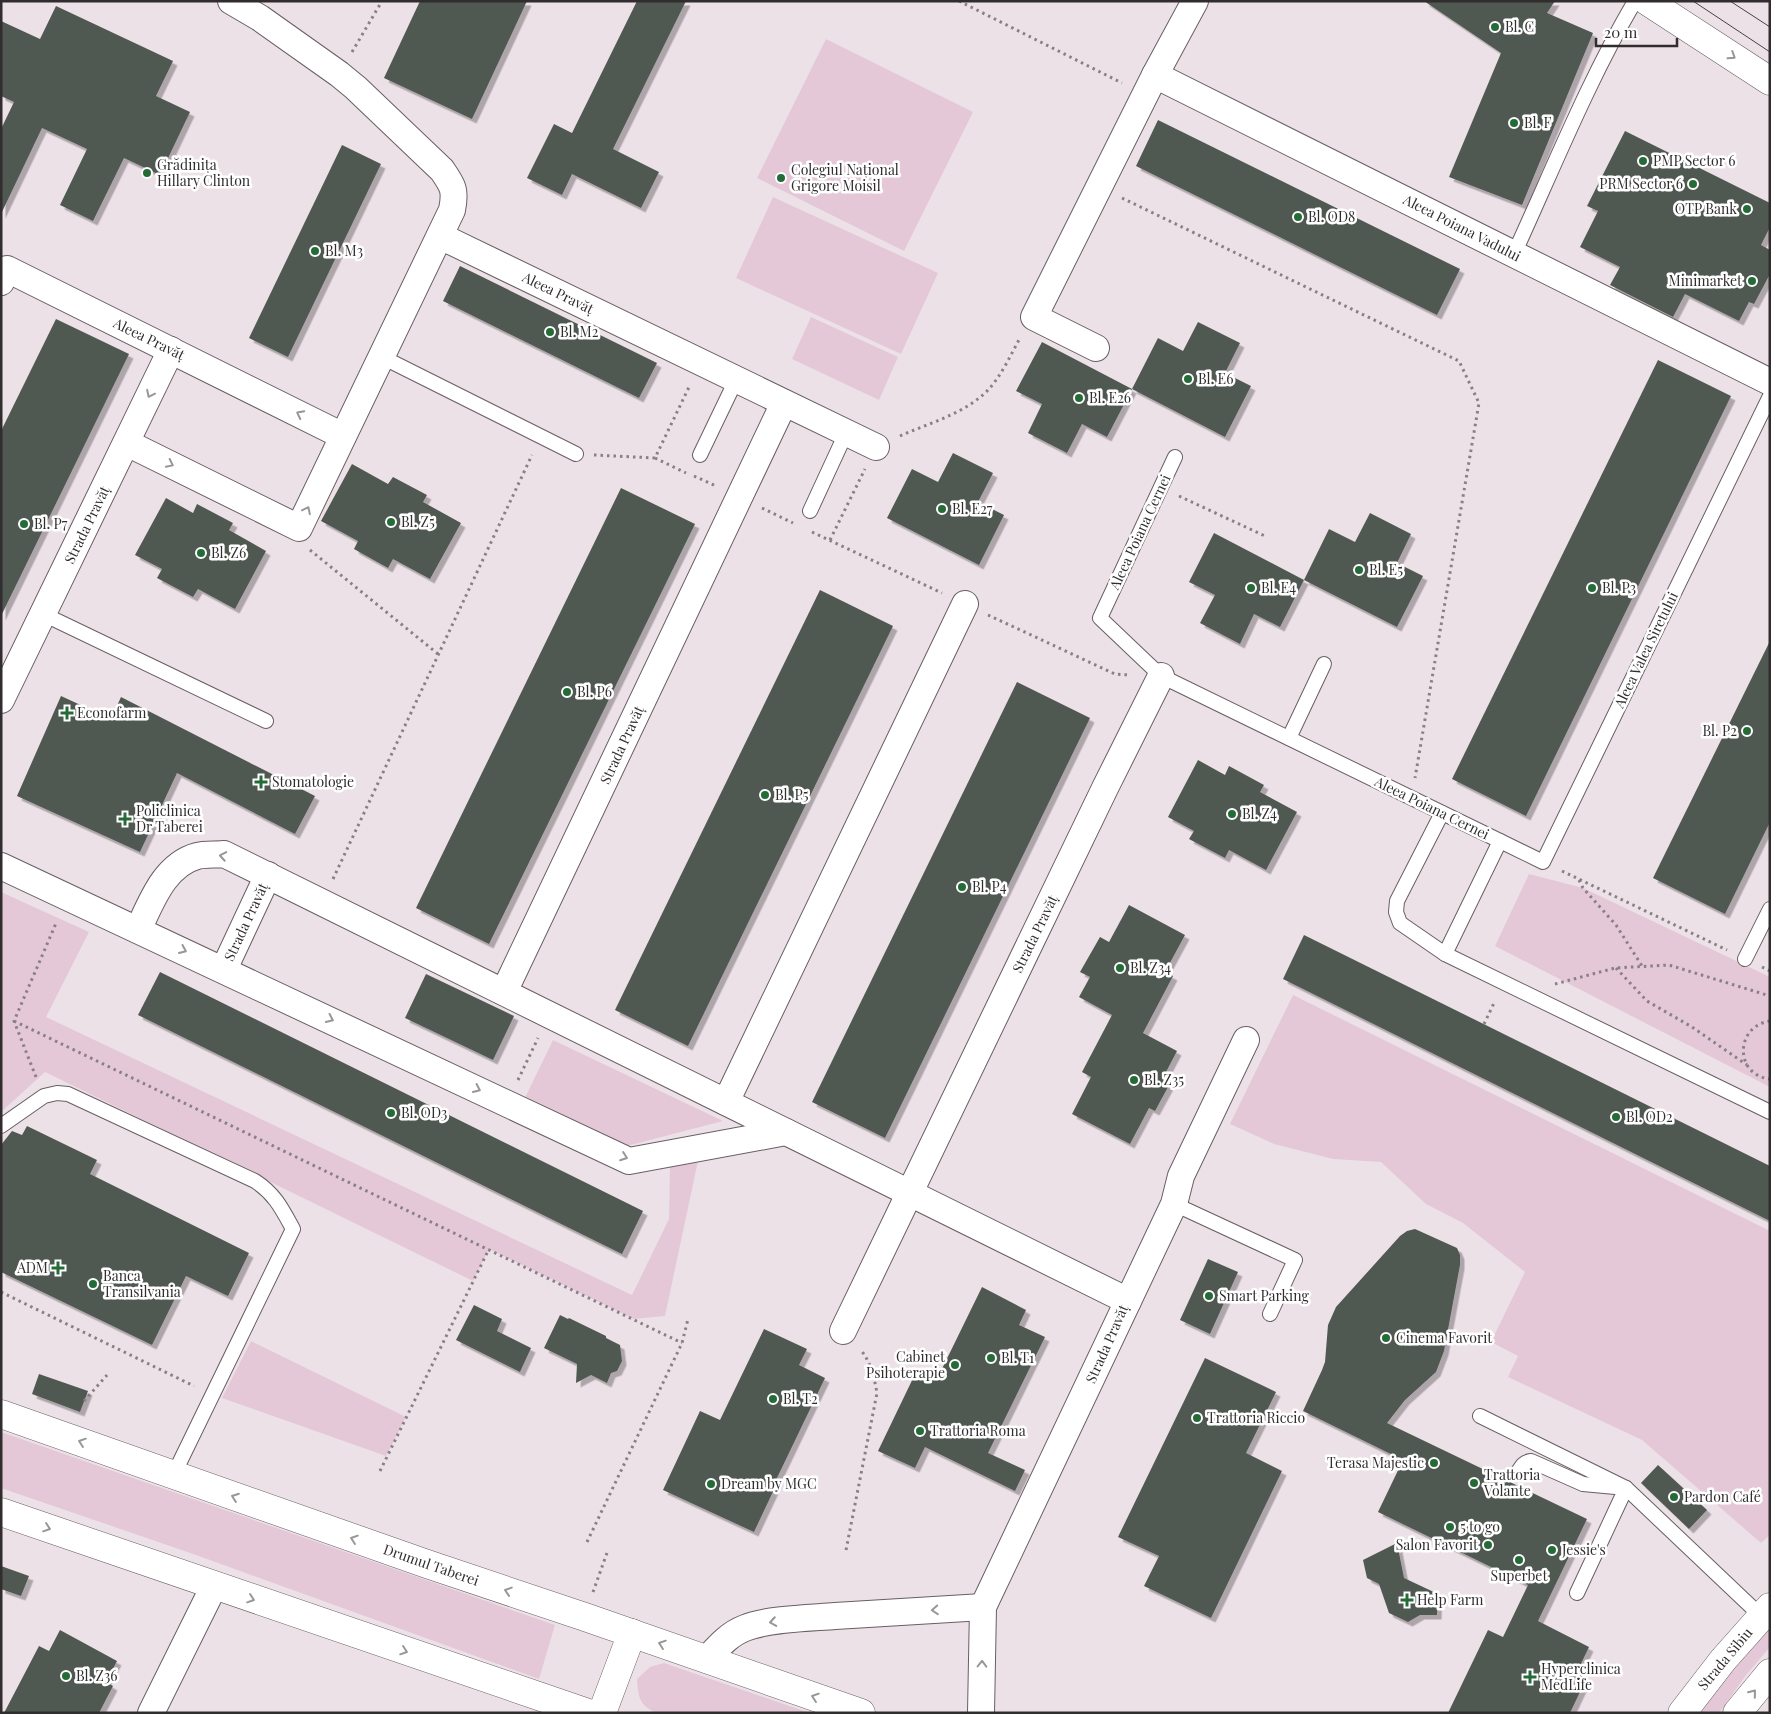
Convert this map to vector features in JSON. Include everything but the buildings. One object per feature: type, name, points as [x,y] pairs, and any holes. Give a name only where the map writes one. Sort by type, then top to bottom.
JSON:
[{"type":"main road","points":[[1647,1],[1770,81]]},
{"type":"main road","name":"Drumul Taberei","points":[[1,1414],[400,1555],[861,1713]]},
{"type":"main road","points":[[1,1512],[588,1713]]},
{"type":"main road","name":"Strada Sibiu","points":[[1682,1713],[1723,1660],[1765,1612]]},
{"type":"main road","points":[[602,1713],[632,1633]]},
{"type":"main road","points":[[1737,1713],[1770,1673]]},
{"type":"street","points":[[127,443],[299,528],[452,210],[453,185],[442,170],[356,88],[260,18],[231,1]]},
{"type":"street","points":[[1096,348],[1034,317],[1150,84],[1196,1]]},
{"type":"street","name":"Aleea Poiana Vadului","points":[[1150,84],[1514,254],[1770,382]]},
{"type":"street","name":"Aleea Pravăț","points":[[440,236],[876,447]]},
{"type":"street","name":"Aleea Pravăț","points":[[4,275],[171,350],[343,436]]},
{"type":"street","name":"Strada Pravăț","points":[[1,700],[171,350]]},
{"type":"street","name":"Strada Pravăț","points":[[504,992],[784,403]]},
{"type":"street","points":[[726,1102],[965,604]]},
{"type":"street","name":"Strada Pravăț","points":[[843,1330],[1161,676]]},
{"type":"street","name":"Strada Pravăț","points":[[138,930],[159,885],[178,865],[196,856],[224,854],[1128,1301],[983,1607]]},
{"type":"street","points":[[1,866],[629,1160],[786,1132]]},
{"type":"street","name":"Strada Pravăț","points":[[224,969],[268,876]]},
{"type":"street","points":[[1128,1301],[1174,1204],[1181,1176],[1246,1040]]},
{"type":"street","points":[[152,1713],[214,1586]]},
{"type":"street","points":[[707,1660],[721,1644],[746,1627],[771,1622],[804,1618],[983,1607],[981,1713]]},
{"type":"lane","points":[[1514,254],[1584,101],[1620,26],[1635,1]]},
{"type":"lane","points":[[382,357],[576,454]]},
{"type":"lane","points":[[700,455],[736,380]]},
{"type":"lane","name":"Aleea Valea Siretului","points":[[1543,862],[1770,396]]},
{"type":"lane","points":[[810,511],[846,433]]},
{"type":"lane","name":"Aleea Poiana Cernei","points":[[1175,457],[1100,618],[1161,676],[1500,841],[1446,954]]},
{"type":"lane","points":[[43,614],[266,722]]},
{"type":"lane","points":[[1289,738],[1324,664]]},
{"type":"lane","points":[[1442,813],[1397,901],[1396,912],[1400,923],[1446,954],[1770,1112]]},
{"type":"lane","points":[[1500,841],[1543,862]]},
{"type":"lane","points":[[1745,959],[1770,909]]},
{"type":"lane","points":[[1,1126],[44,1096],[57,1093],[68,1094],[255,1181],[277,1200],[294,1229],[174,1474]]},
{"type":"lane","points":[[1174,1204],[1295,1260],[1270,1314]]},
{"type":"lane","points":[[1480,1416],[1626,1488],[1765,1612]]},
{"type":"lane","points":[[1518,1472],[1522,1465],[1531,1461],[1583,1484],[1626,1488]]},
{"type":"lane","points":[[1577,1593],[1626,1488]]},
{"type":"path","points":[[339,74],[382,1]]},
{"type":"path","points":[[959,1],[1150,84]]},
{"type":"path","points":[[1099,186],[1459,361],[1479,403],[1412,798]]},
{"type":"path","points":[[830,540],[876,447],[926,424],[952,415],[986,392],[1034,317]]},
{"type":"path","points":[[655,458],[701,362]]},
{"type":"path","points":[[322,902],[541,436]]},
{"type":"path","points":[[576,454],[655,458],[793,523]]},
{"type":"path","points":[[1160,487],[1267,537]]},
{"type":"path","points":[[299,528],[306,548],[438,654]]},
{"type":"path","points":[[811,532],[1115,674],[1161,676]]},
{"type":"path","points":[[1543,862],[1770,970]]},
{"type":"path","points":[[1579,879],[1583,888],[1616,925],[1642,966]]},
{"type":"path","points":[[44,1096],[14,1021],[68,897]]},
{"type":"path","points":[[1526,993],[1563,981],[1615,968],[1668,965],[1770,996]]},
{"type":"path","points":[[1615,968],[1647,1001],[1692,1027],[1747,1065],[1754,1073],[1770,1079]]},
{"type":"path","points":[[506,1102],[550,1015]]},
{"type":"path","points":[[14,1021],[682,1343]]},
{"type":"path","points":[[1747,1065],[1743,1050],[1744,1041],[1749,1032],[1758,1024],[1770,1021]]},
{"type":"path","points":[[380,1470],[489,1249]]},
{"type":"path","points":[[1,1292],[212,1395]]},
{"type":"path","points":[[587,1542],[682,1343],[688,1318]]},
{"type":"path","points":[[843,1330],[867,1357],[874,1375],[877,1393],[846,1550]]},
{"type":"path","points":[[84,1401],[106,1375]]},
{"type":"path","points":[[585,1617],[608,1550]]},
{"type":"shaded area","points":[[826,39],[973,112],[904,251],[757,178]]},
{"type":"shaded area","points":[[773,197],[938,273],[901,354],[736,278]]},
{"type":"shaded area","points":[[811,317],[898,357],[879,400],[792,359]]},
{"type":"shaded area","points":[[1529,874],[1583,888],[1770,977],[1770,1087],[1495,946]]},
{"type":"shaded area","points":[[1,892],[89,932],[46,1017],[632,1295],[669,1219],[670,1165],[698,1161],[665,1316],[634,1319],[489,1249],[473,1281],[45,1072],[1,1112]]},
{"type":"shaded area","points":[[1293,995],[1770,1231],[1770,1535],[1761,1543],[1642,1440],[1508,1377],[1518,1356],[1491,1342],[1525,1272],[1463,1223],[1426,1204],[1381,1162],[1333,1159],[1274,1144],[1230,1124]]},
{"type":"shaded area","points":[[553,1040],[723,1121],[619,1148],[523,1102]]},
{"type":"shaded area","points":[[251,1341],[406,1417],[386,1456],[222,1398]]},
{"type":"shaded area","points":[[1,1432],[555,1625],[539,1679],[196,1555],[1,1488]]},
{"type":"shaded area","points":[[1770,1622],[1770,1647],[1746,1675],[1719,1713],[1700,1713],[1734,1665]]},
{"type":"shaded area","points":[[664,1663],[810,1713],[657,1713],[643,1704],[638,1690],[637,1679],[650,1667]]},
{"type":"tram line","points":[[1693,1],[1770,52]]},
{"type":"tram line","points":[[1730,1],[1770,27]]},
{"type":"place","name":"Bl. C","points":[[1495,27]]},
{"type":"place","name":"Bl. F","points":[[1514,123]]},
{"type":"place","name":"PMP Sector 6","points":[[1643,161]]},
{"type":"place","name":"Grădinița Hillary Clinton","points":[[147,173]]},
{"type":"place","name":"Colegiul Național Grigore Moisil","points":[[781,178]]},
{"type":"place","name":"PRM Sector 6","points":[[1693,184]]},
{"type":"place","name":"OTP Bank","points":[[1747,209]]},
{"type":"place","name":"Bl. OD8","points":[[1298,217]]},
{"type":"place","name":"Bl. M3","points":[[315,251]]},
{"type":"place","name":"Minimarket","points":[[1752,281]]},
{"type":"place","name":"Bl. M2","points":[[550,332]]},
{"type":"place","name":"Bl. E6","points":[[1188,379]]},
{"type":"place","name":"Bl. E26","points":[[1079,398]]},
{"type":"place","name":"Bl. E27","points":[[942,509]]},
{"type":"place","name":"Bl. Z5","points":[[391,522]]},
{"type":"place","name":"Bl. P7","points":[[24,524]]},
{"type":"place","name":"Bl. Z6","points":[[201,553]]},
{"type":"place","name":"Bl. E5","points":[[1359,570]]},
{"type":"place","name":"Bl. E4","points":[[1251,588]]},
{"type":"place","name":"Bl. P3","points":[[1592,588]]},
{"type":"place","name":"Bl. P6","points":[[567,692]]},
{"type":"place","name":"Econofarm","points":[[67,713]]},
{"type":"place","name":"Bl. P2","points":[[1747,731]]},
{"type":"place","name":"Stomatologie","points":[[261,782]]},
{"type":"place","name":"Bl. P5","points":[[765,795]]},
{"type":"place","name":"Bl. Z4","points":[[1232,814]]},
{"type":"place","name":"Policlinica Dr Taberei","points":[[125,819]]},
{"type":"place","name":"Bl. P4","points":[[962,887]]},
{"type":"place","name":"Bl. Z34","points":[[1120,968]]},
{"type":"place","name":"Bl. Z35","points":[[1134,1080]]},
{"type":"place","name":"Bl. OD3","points":[[391,1113]]},
{"type":"place","name":"Bl. OD2","points":[[1616,1117]]},
{"type":"place","name":"ADM","points":[[58,1268]]},
{"type":"place","name":"Banca Transilvania","points":[[93,1284]]},
{"type":"place","name":"Smart Parking","points":[[1209,1296]]},
{"type":"place","name":"Cinema Favorit","points":[[1386,1338]]},
{"type":"place","name":"Bl. T1","points":[[991,1358]]},
{"type":"place","name":"Cabinet Psihoterapie","points":[[955,1365]]},
{"type":"place","name":"Bl. T2","points":[[773,1399]]},
{"type":"place","name":"Trattoria Riccio","points":[[1197,1418]]},
{"type":"place","name":"Trattoria Roma","points":[[920,1431]]},
{"type":"place","name":"Terasa Majestic","points":[[1434,1463]]},
{"type":"place","name":"Trattoria Volante","points":[[1474,1483]]},
{"type":"place","name":"Dream by MGC","points":[[711,1484]]},
{"type":"place","name":"Pardon Café","points":[[1674,1497]]},
{"type":"place","name":"5 to go","points":[[1450,1527]]},
{"type":"place","name":"Salon Favorit","points":[[1488,1545]]},
{"type":"place","name":"Jessie's","points":[[1552,1550]]},
{"type":"place","name":"Superbet","points":[[1519,1560]]},
{"type":"place","name":"Help Farm","points":[[1407,1600]]},
{"type":"place","name":"Bl. Z36","points":[[66,1676]]},
{"type":"place","name":"Hyperclinica MedLife","points":[[1530,1677]]}]
